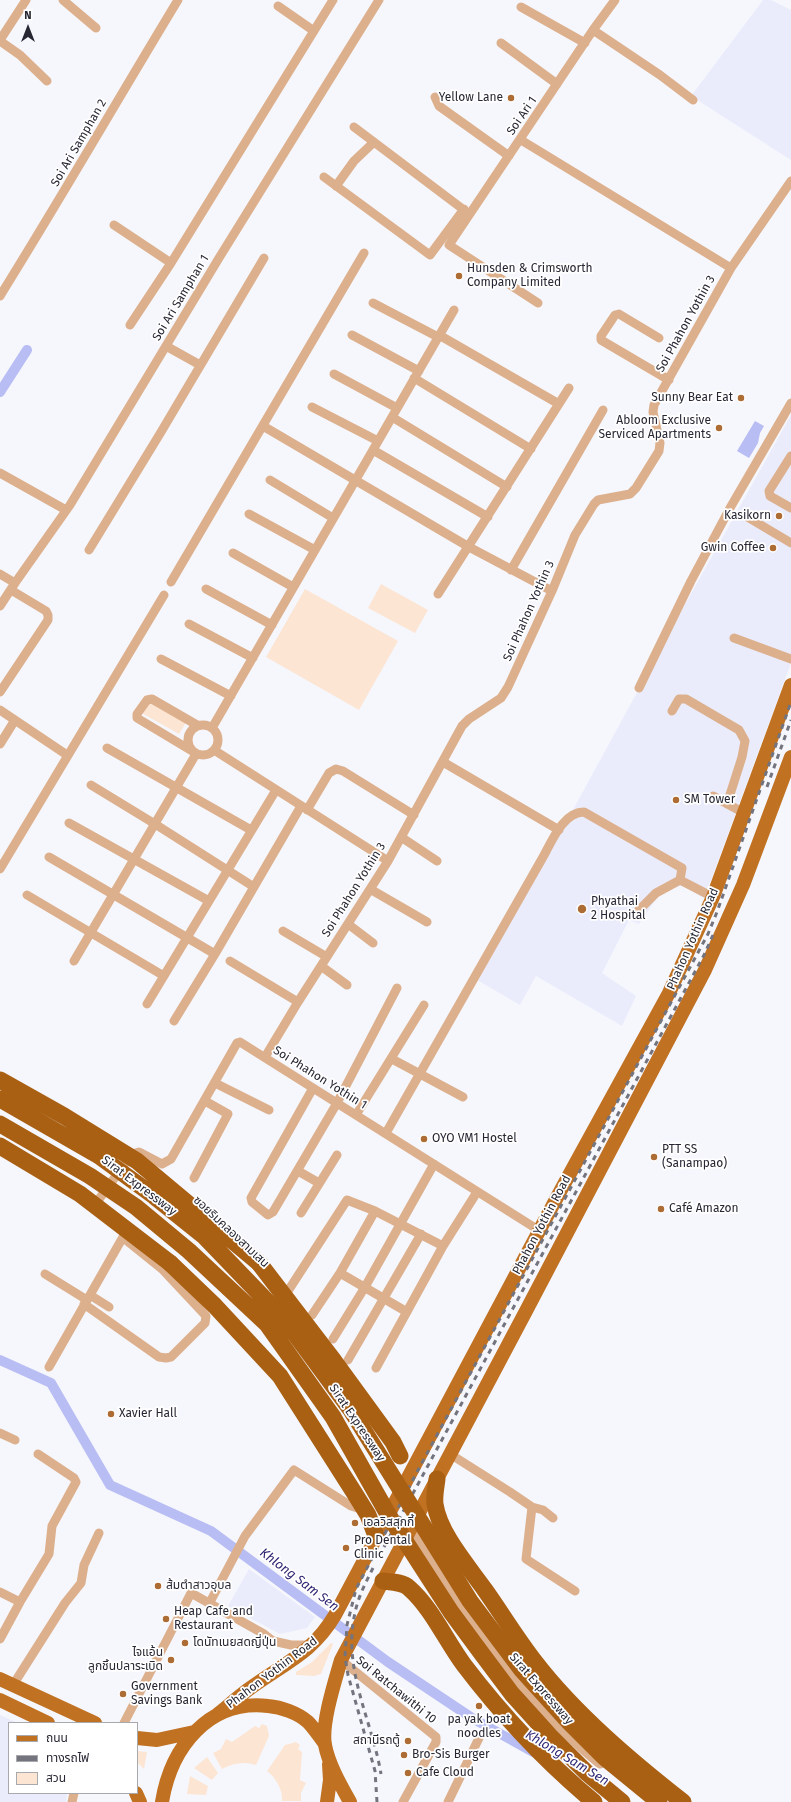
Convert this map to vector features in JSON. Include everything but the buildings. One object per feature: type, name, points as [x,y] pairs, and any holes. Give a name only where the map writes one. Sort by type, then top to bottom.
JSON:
[{"type":"highway","points":[[0,1079],[137,1161],[259,1263],[322,1342],[393,1442],[400,1456]]},
{"type":"highway","name":"Sirat Expressway","points":[[0,1099],[99,1156],[154,1196],[204,1236],[284,1319],[351,1410],[470,1601],[521,1669],[569,1722],[605,1758],[659,1802]]},
{"type":"highway","name":"Sirat Expressway","points":[[0,1124],[90,1176],[136,1207],[189,1251],[267,1324],[333,1417],[389,1516],[451,1612],[512,1694],[550,1736],[587,1773],[622,1802]]},
{"type":"highway","points":[[0,1147],[80,1194],[170,1262],[215,1306],[280,1376],[365,1510],[376,1536]]},
{"type":"highway","points":[[437,1479],[435,1503],[440,1520],[474,1575],[536,1662],[562,1693],[618,1748],[683,1802]]},
{"type":"highway","points":[[383,1581],[408,1587],[426,1609],[464,1664],[491,1698],[541,1753],[594,1802]]},
{"type":"main road","name":"Phahon Yothin Road","points":[[218,1714],[249,1688],[313,1645],[326,1630],[335,1615],[413,1466],[669,993],[713,897],[791,685]]},
{"type":"main road","name":"Phahon Yothin Road","points":[[325,1744],[327,1714],[341,1660],[718,944],[743,885],[791,757]]},
{"type":"main road","points":[[597,1124],[618,1136]]},
{"type":"main road","points":[[6,1682],[94,1722]]},
{"type":"main road","points":[[0,1700],[46,1722]]},
{"type":"main road","points":[[162,1802],[170,1774],[178,1757],[194,1732],[218,1714],[238,1706],[255,1704],[277,1707],[307,1721],[325,1744],[329,1758],[350,1802]]},
{"type":"main road","points":[[138,1738],[157,1740],[194,1732]]},
{"type":"main road","points":[[327,1802],[330,1780],[329,1758]]},
{"type":"street","points":[[26,0],[0,41],[20,55],[47,82]]},
{"type":"street","points":[[62,0],[96,28]]},
{"type":"street","name":"Soi Ari Samphan 2","points":[[0,296],[61,198],[114,105],[178,0]]},
{"type":"street","points":[[130,325],[171,263],[333,0]]},
{"type":"street","name":"Soi Ari Samphan 1","points":[[0,606],[66,510],[321,92],[379,0]]},
{"type":"street","name":"Soi Ari 1","points":[[538,303],[449,245],[458,224],[466,211],[521,140],[593,30],[615,0]]},
{"type":"street","points":[[278,6],[314,31]]},
{"type":"street","points":[[521,7],[585,43]]},
{"type":"street","points":[[593,30],[660,75],[693,100]]},
{"type":"street","points":[[501,43],[557,84]]},
{"type":"street","points":[[435,97],[439,106],[509,156]]},
{"type":"street","points":[[354,127],[466,211]]},
{"type":"street","points":[[521,140],[731,268]]},
{"type":"street","points":[[336,186],[354,161],[374,142]]},
{"type":"street","points":[[324,177],[430,255],[458,224]]},
{"type":"street","name":"Soi Phahon Yothin 3","points":[[265,1057],[298,1002],[388,861],[462,726],[469,719],[501,698],[508,687],[552,592],[575,535],[594,504],[598,500],[630,494],[636,488],[659,451],[660,443],[653,412],[654,405],[731,268],[791,181]]},
{"type":"street","points":[[114,225],[171,263]]},
{"type":"street","points":[[172,582],[364,253]]},
{"type":"street","points":[[89,550],[264,258]]},
{"type":"street","points":[[373,303],[439,336],[559,404]]},
{"type":"street","points":[[212,728],[454,310]]},
{"type":"street","points":[[659,338],[619,314],[615,315],[601,336],[601,340],[668,380]]},
{"type":"street","points":[[352,335],[531,449]]},
{"type":"street","points":[[166,346],[200,365]]},
{"type":"street","points":[[334,374],[397,408]]},
{"type":"street","points":[[438,594],[569,388]]},
{"type":"street","points":[[639,688],[691,581],[726,514],[791,403]]},
{"type":"street","points":[[312,407],[378,441]]},
{"type":"street","points":[[511,570],[603,410]]},
{"type":"street","points":[[392,417],[507,487]]},
{"type":"street","points":[[263,426],[469,547],[552,592]]},
{"type":"street","points":[[373,450],[488,517]]},
{"type":"street","points":[[791,456],[769,491],[770,496],[791,508]]},
{"type":"street","points":[[0,472],[66,510]]},
{"type":"street","points":[[270,480],[333,518]]},
{"type":"street","points":[[249,514],[315,550]]},
{"type":"street","points":[[744,515],[791,543]]},
{"type":"street","points":[[233,553],[293,588]]},
{"type":"street","points":[[0,574],[13,587],[46,611],[48,616],[48,620],[0,692]]},
{"type":"street","points":[[206,589],[272,625]]},
{"type":"street","points":[[0,869],[164,595]]},
{"type":"street","points":[[190,624],[253,658]]},
{"type":"street","points":[[734,638],[791,659]]},
{"type":"street","points":[[161,659],[231,696]]},
{"type":"street","points":[[672,711],[679,698],[686,699],[739,730],[745,741],[742,757],[727,804]]},
{"type":"street","points":[[194,752],[187,742],[189,732],[197,725],[205,724],[212,728],[216,732],[218,741],[214,750],[206,755],[194,752],[137,718],[137,714],[147,700],[152,699],[197,725]]},
{"type":"street","points":[[0,710],[67,755]]},
{"type":"street","points":[[1,739],[15,720]]},
{"type":"street","points":[[107,748],[252,830]]},
{"type":"street","points":[[214,750],[388,861]]},
{"type":"street","points":[[74,961],[176,788],[194,752]]},
{"type":"street","points":[[443,762],[559,830]]},
{"type":"street","points":[[174,1021],[254,887],[304,808],[329,773],[336,769],[343,771],[414,815]]},
{"type":"street","points":[[91,786],[155,824],[254,887]]},
{"type":"street","points":[[147,1004],[276,790]]},
{"type":"street","points":[[713,796],[744,813]]},
{"type":"street","points":[[386,1133],[419,1073],[559,830],[568,817],[576,812],[584,812],[682,868],[680,880]]},
{"type":"street","points":[[69,823],[209,901]]},
{"type":"street","points":[[401,837],[437,861]]},
{"type":"street","points":[[49,857],[215,954]]},
{"type":"street","points":[[680,880],[713,897]]},
{"type":"street","points":[[636,913],[656,893],[680,880]]},
{"type":"street","points":[[370,889],[427,922]]},
{"type":"street","points":[[27,895],[164,976]]},
{"type":"street","points":[[348,924],[373,943]]},
{"type":"street","points":[[283,932],[327,957]]},
{"type":"street","points":[[230,961],[298,1002]]},
{"type":"street","points":[[321,966],[347,985]]},
{"type":"street","points":[[313,1088],[251,1198],[252,1202],[268,1215],[270,1215],[298,1171],[337,1103],[397,988]]},
{"type":"street","points":[[356,1115],[392,1059],[424,1004]]},
{"type":"street","name":"Soi Phahon Yothin 1","points":[[132,1154],[139,1152],[162,1164],[171,1159],[237,1043],[244,1043],[540,1231]]},
{"type":"street","points":[[392,1059],[463,1096]]},
{"type":"street","name":"ซอยริมคลองสามเสน","points":[[0,1079],[59,1109],[132,1154],[148,1175],[217,1233],[255,1270],[322,1342]]},
{"type":"street","points":[[215,1083],[269,1110]]},
{"type":"street","points":[[194,1178],[228,1114],[205,1101]]},
{"type":"street","points":[[0,1147],[94,1206],[95,1211],[100,1218],[162,1269],[206,1316],[205,1323],[172,1357],[159,1357],[87,1300],[45,1274]]},
{"type":"street","points":[[94,1206],[132,1154]]},
{"type":"street","points":[[301,1214],[318,1183],[337,1155]]},
{"type":"street","points":[[322,1342],[364,1287],[434,1164]]},
{"type":"street","points":[[298,1171],[318,1183]]},
{"type":"street","points":[[376,1368],[443,1246],[477,1192]]},
{"type":"street","points":[[288,1291],[344,1202],[350,1200],[375,1210],[443,1246]]},
{"type":"street","points":[[312,1315],[340,1273],[375,1210]]},
{"type":"street","points":[[348,1360],[421,1234]]},
{"type":"street","points":[[49,1367],[123,1236]]},
{"type":"street","points":[[340,1273],[407,1312]]},
{"type":"street","points":[[87,1300],[109,1307]]},
{"type":"street","points":[[0,1433],[15,1440]]},
{"type":"street","points":[[0,1639],[49,1554],[52,1526],[76,1482],[74,1478],[38,1454]]},
{"type":"street","points":[[450,1454],[532,1507],[542,1510],[553,1518]]},
{"type":"street","points":[[400,1456],[413,1466]]},
{"type":"street","points":[[209,1604],[245,1536],[294,1470],[351,1506],[365,1510]]},
{"type":"street","points":[[532,1507],[526,1559],[575,1591]]},
{"type":"street","points":[[412,1527],[474,1621],[529,1693],[581,1747],[648,1802]]},
{"type":"street","points":[[6,1682],[81,1583],[84,1565],[99,1533]]},
{"type":"street","points":[[426,1609],[474,1575]]},
{"type":"street","points":[[0,1592],[20,1602]]},
{"type":"street","points":[[125,1722],[191,1593],[264,1634],[272,1641],[292,1646],[313,1645]]},
{"type":"street","name":"Soi Ratchawithi 10","points":[[341,1660],[436,1737],[436,1742],[403,1802]]},
{"type":"street","points":[[448,1802],[479,1738]]},
{"type":"shaded area","points":[[763,0],[771,0],[791,10],[791,160],[691,96]]},
{"type":"shaded area","points":[[791,415],[791,663],[703,898],[683,885],[661,892],[639,924],[629,920],[602,973],[636,996],[622,1026],[536,976],[520,1005],[472,977],[574,808],[683,608]]},
{"type":"shaded area","points":[[249,1569],[315,1617],[307,1628],[280,1634],[228,1606]]},
{"type":"shaded area","points":[[0,1715],[16,1722],[8,1722],[8,1794],[67,1794],[66,1802],[0,1802]]},
{"type":"green space","points":[[381,584],[428,610],[415,633],[368,608]]},
{"type":"green space","points":[[305,589],[398,641],[359,710],[266,657]]},
{"type":"green space","points":[[146,698],[187,721],[179,734],[138,711]]},
{"type":"green space","points":[[331,1643],[333,1644],[321,1674],[314,1676],[296,1675],[296,1672],[312,1662]]},
{"type":"green space","points":[[262,1724],[267,1726],[269,1736],[256,1765],[239,1763],[222,1769],[213,1753],[221,1749],[226,1739],[232,1742],[255,1726],[259,1728]]},
{"type":"green space","points":[[296,1742],[300,1745],[298,1749],[302,1752],[300,1780],[306,1783],[301,1793],[301,1801],[282,1801],[278,1784],[267,1771],[285,1745]]},
{"type":"green space","points":[[138,1751],[147,1752],[144,1769],[138,1763]]},
{"type":"green space","points":[[207,1757],[218,1773],[212,1780],[194,1768]]},
{"type":"green space","points":[[190,1776],[208,1786],[206,1795],[187,1794]]},
{"type":"water","points":[[755,421],[764,426],[760,433],[758,443],[749,458],[737,451]]},
{"type":"waterway","points":[[0,392],[27,350]]},
{"type":"waterway","name":"Khlong Sam Sen","points":[[0,1360],[51,1383],[110,1485],[211,1531],[388,1662],[472,1718],[533,1752]]},
{"type":"railway","points":[[377,1802],[375,1771],[348,1675],[345,1657],[347,1625],[356,1589],[417,1472],[708,934],[791,702]]},
{"type":"railway","points":[[767,787],[791,720]]},
{"type":"railway","points":[[384,1547],[704,955],[713,935]]},
{"type":"railway","points":[[373,1568],[362,1590],[356,1607],[352,1634],[352,1654],[355,1674],[381,1774]]},
{"type":"place","name":"Yellow Lane","points":[[511,98]]},
{"type":"place","name":"Hunsden & Crimsworth Company Limited","points":[[459,276]]},
{"type":"place","name":"Sunny Bear Eat","points":[[741,398]]},
{"type":"place","name":"Abloom Exclusive Serviced Apartments","points":[[719,428]]},
{"type":"place","name":"Kasikorn","points":[[779,516]]},
{"type":"place","name":"Gwin Coffee","points":[[773,548]]},
{"type":"place","name":"SM Tower","points":[[676,800]]},
{"type":"place","name":"Phyathai 2 Hospital","points":[[582,909]]},
{"type":"place","name":"OYO VM1 Hostel","points":[[424,1139]]},
{"type":"place","name":"PTT SS (Sanampao)","points":[[654,1157]]},
{"type":"place","name":"Café Amazon","points":[[661,1209]]},
{"type":"place","name":"Xavier Hall","points":[[111,1414]]},
{"type":"place","name":"เอลวิสสุกกี้","points":[[355,1523]]},
{"type":"place","name":"Pro Dental Clinic","points":[[346,1548]]},
{"type":"place","name":"ส้มตำสาวอุบล","points":[[158,1586]]},
{"type":"place","name":"Heap Cafe and Restaurant","points":[[166,1619]]},
{"type":"place","name":"โดนัทเนยสดญี่ปุ่น","points":[[185,1643]]},
{"type":"place","name":"ไจแอ้น ลูกชิ้นปลาระเบิด","points":[[171,1660]]},
{"type":"place","name":"Government Savings Bank","points":[[123,1694]]},
{"type":"place","name":"pa yak boat noodles","points":[[479,1706]]},
{"type":"place","name":"สถานีรถตู้","points":[[408,1741]]},
{"type":"place","name":"Bro-Sis Burger","points":[[404,1755]]},
{"type":"place","name":"Cafe Cloud","points":[[408,1773]]}]
